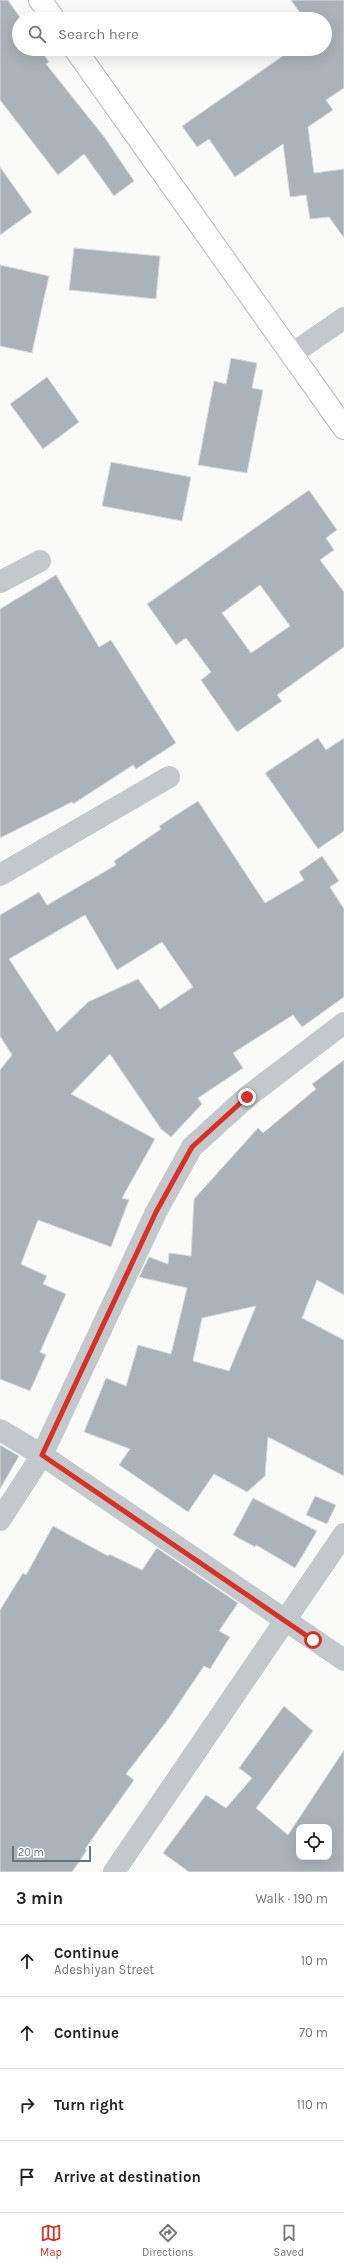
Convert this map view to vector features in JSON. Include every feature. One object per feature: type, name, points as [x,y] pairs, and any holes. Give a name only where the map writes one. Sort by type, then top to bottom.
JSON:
[{"type":"main road","points":[[40,0],[49,12]]},
{"type":"main road","points":[[80,56],[344,428]]},
{"type":"street","points":[[292,354],[344,318]]},
{"type":"street","points":[[0,582],[40,561]]},
{"type":"street","points":[[0,876],[169,777]]},
{"type":"street","points":[[0,1520],[42,1455],[156,1212],[192,1147],[247,1097],[344,1023]]},
{"type":"street","points":[[0,1430],[42,1455],[344,1660]]},
{"type":"street","points":[[114,1872],[344,1534]]},
{"type":"building","points":[[0,0],[8,0],[16,12],[12,12],[12,56],[45,56],[49,62],[46,64],[105,138],[134,181],[114,196],[84,154],[58,175],[0,100]]},
{"type":"building","points":[[291,0],[344,0],[344,88],[326,100],[333,110],[308,127],[314,173],[344,169],[344,238],[329,217],[310,219],[306,195],[290,197],[283,144],[235,177],[209,139],[197,147],[182,126],[283,56],[332,56],[332,12],[299,12]]},
{"type":"building","points":[[0,167],[32,212],[0,235]]},
{"type":"building","points":[[74,248],[160,256],[156,299],[69,290]]},
{"type":"building","points":[[0,265],[49,276],[32,353],[0,346]]},
{"type":"building","points":[[231,358],[257,363],[252,388],[263,390],[247,473],[198,465],[214,381],[226,384]]},
{"type":"building","points":[[47,377],[79,422],[43,449],[10,404]]},
{"type":"building","points":[[111,462],[191,477],[182,521],[102,506]]},
{"type":"building","points":[[309,490],[337,530],[326,538],[334,550],[320,560],[344,592],[344,647],[277,695],[282,701],[237,732],[201,680],[211,672],[186,638],[176,645],[147,604]],"holes":[[[260,585],[290,626],[251,653],[222,613]]]},
{"type":"building","points":[[56,575],[99,647],[111,640],[176,743],[136,769],[133,765],[73,804],[72,802],[0,838],[0,609]]},
{"type":"building","points":[[318,738],[326,750],[344,738],[344,831],[318,849],[265,773]]},
{"type":"building","points":[[198,801],[265,903],[304,880],[299,872],[322,856],[339,881],[330,887],[344,909],[344,997],[302,1027],[293,1015],[233,1053],[243,1068],[198,1098],[202,1104],[171,1137],[161,1129],[110,1054],[71,1094],[155,1139],[122,1198],[129,1200],[111,1247],[38,1220],[21,1264],[47,1276],[43,1284],[66,1294],[40,1352],[46,1355],[30,1391],[0,1379],[0,1070],[12,1055],[0,1036],[0,915],[39,892],[47,905],[116,865],[114,861],[161,829],[159,826]],"holes":[[[85,915],[117,970],[162,942],[193,987],[160,1009],[138,979],[88,1002],[57,1032],[9,959]]]},
{"type":"building","points":[[344,1060],[344,1295],[317,1280],[302,1318],[344,1340],[344,1476],[268,1437],[265,1476],[247,1492],[214,1474],[188,1512],[119,1465],[130,1449],[84,1432],[106,1378],[126,1386],[138,1345],[171,1354],[187,1288],[139,1277],[149,1257],[168,1264],[169,1253],[191,1256],[194,1199],[258,1128],[263,1133],[316,1089],[312,1084]],"holes":[[[256,1306],[229,1371],[193,1361],[202,1318]]]},
{"type":"building","points":[[0,1445],[19,1456],[0,1489]]},
{"type":"building","points":[[315,1496],[336,1505],[327,1524],[306,1515]]},
{"type":"building","points":[[253,1498],[317,1531],[295,1568],[256,1545],[255,1547],[233,1535]]},
{"type":"building","points":[[53,1526],[108,1556],[109,1554],[142,1570],[157,1548],[238,1603],[219,1631],[230,1637],[210,1669],[204,1666],[169,1718],[126,1774],[134,1780],[85,1849],[87,1850],[72,1872],[0,1872],[0,1610],[23,1573],[26,1575]]},
{"type":"building","points":[[284,1706],[313,1731],[256,1808],[288,1835],[344,1750],[344,1872],[189,1872],[163,1853],[206,1795],[226,1808],[252,1778],[239,1768]]},
{"type":"route","points":[[247,1097],[192,1147],[156,1212],[42,1455],[285,1619],[313,1640]]}]
